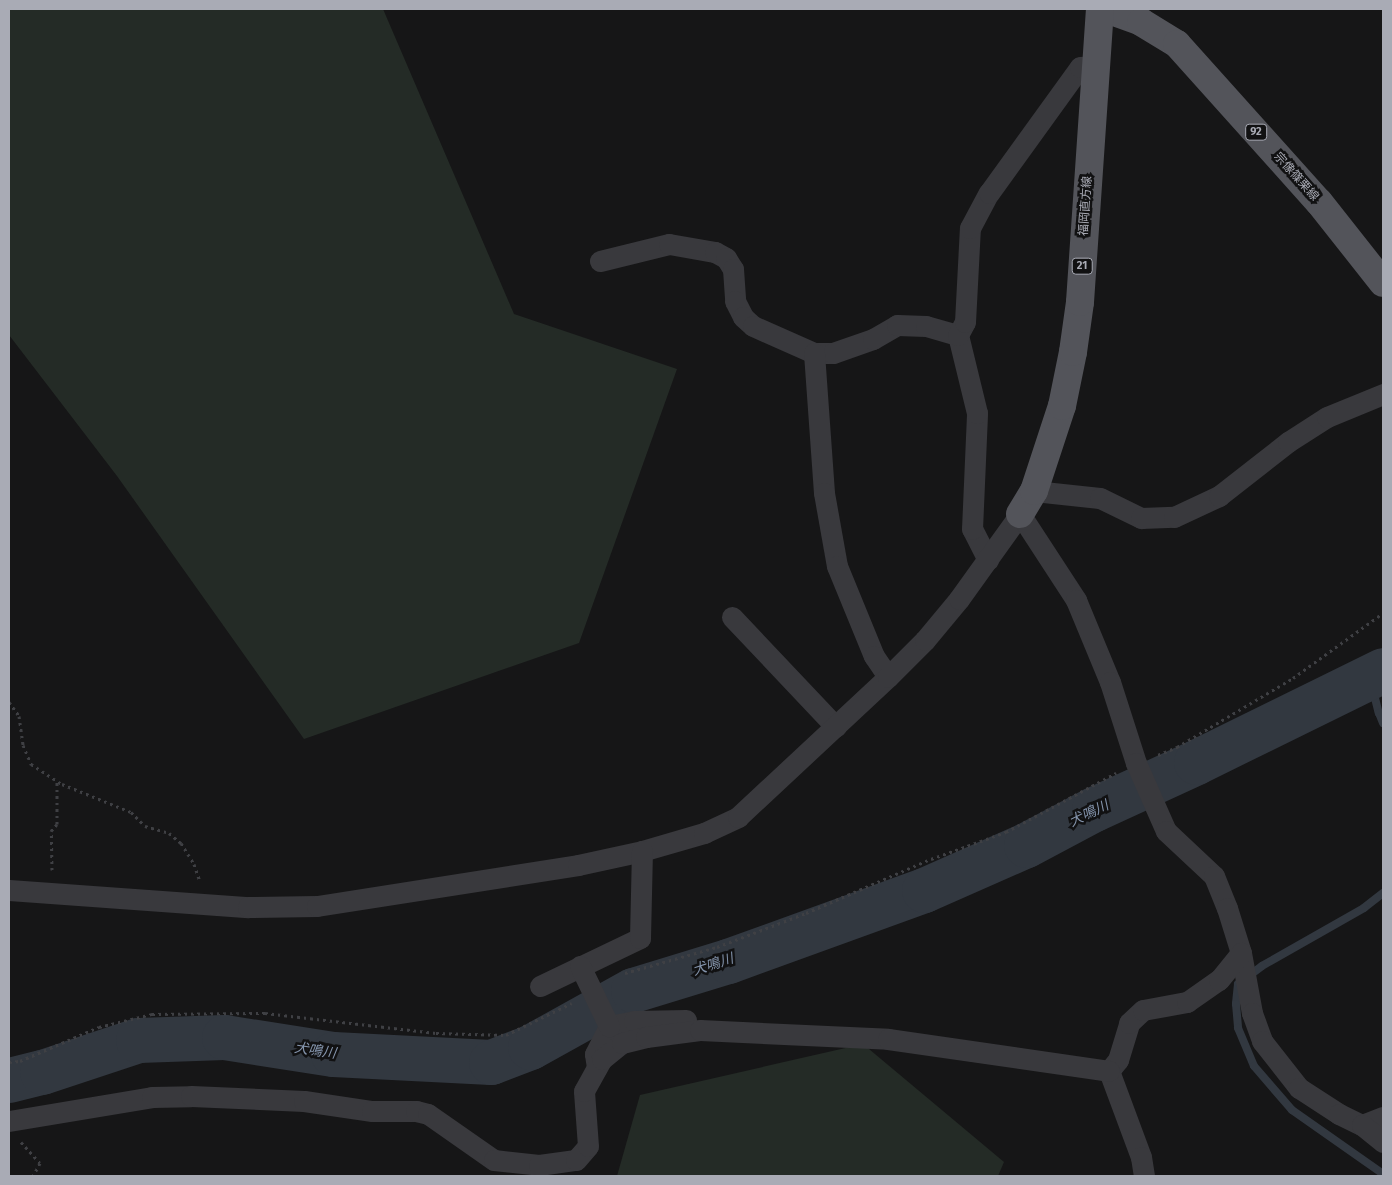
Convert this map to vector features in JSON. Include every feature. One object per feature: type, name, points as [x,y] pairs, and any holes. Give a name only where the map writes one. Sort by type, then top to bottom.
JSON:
[{"type":"main road","name":"福岡直方線","points":[[1020,514],[1034,491],[1062,406],[1079,310],[1100,9]]},
{"type":"main road","name":"宗像篠栗線","points":[[1106,9],[1141,22],[1177,44],[1319,202],[1383,283]]},
{"type":"street","points":[[988,560],[972,528],[977,413],[958,335],[965,322],[970,228],[989,193],[1080,67],[1096,66]]},
{"type":"street","points":[[600,261],[669,244],[715,252],[726,258],[733,270],[735,300],[743,317],[753,326],[814,353],[833,354],[873,339],[897,325],[926,326],[958,335]]},
{"type":"street","points":[[814,353],[824,493],[837,566],[874,656],[888,678]]},
{"type":"street","points":[[1034,491],[1100,498],[1141,518],[1174,516],[1219,496],[1288,442],[1326,417],[1383,394]]},
{"type":"street","points":[[9,890],[248,907],[317,906],[578,865],[642,851],[704,834],[738,817],[888,678],[925,640],[959,599],[1020,514],[1076,600],[1110,682],[1136,763],[1166,831],[1214,876],[1227,908],[1244,970],[1252,1013],[1262,1041],[1299,1088],[1362,1125],[1383,1142]]},
{"type":"street","points":[[732,617],[836,727]]},
{"type":"street","points":[[540,986],[640,938],[642,851]]},
{"type":"street","points":[[580,966],[609,1026]]},
{"type":"street","points":[[1109,1071],[1118,1060],[1129,1023],[1143,1010],[1188,1002],[1219,980],[1244,970]]},
{"type":"street","points":[[609,1026],[634,1021],[688,1020],[700,1030]]},
{"type":"street","points":[[597,1068],[595,1054],[609,1026]]},
{"type":"street","points":[[10,1121],[152,1097],[191,1096],[304,1101],[372,1111],[416,1111],[428,1114],[494,1160],[539,1164],[576,1160],[588,1146],[584,1091],[602,1060],[622,1043],[646,1037],[700,1030],[888,1039],[1109,1071]]},
{"type":"street","points":[[1109,1071],[1141,1157],[1144,1176]]},
{"type":"street","points":[[1362,1125],[1383,1117]]},
{"type":"path","points":[[1136,763],[1177,747],[1285,683],[1383,613]]},
{"type":"path","points":[[9,702],[19,716],[23,745],[32,764],[57,780],[131,812],[145,826],[169,834],[181,843],[200,882],[201,904]]},
{"type":"path","points":[[52,894],[51,831],[57,824],[57,780]]},
{"type":"path","points":[[10,1121],[20,1141],[40,1163],[33,1176]]},
{"type":"shaded area","points":[[9,9],[383,9],[514,314],[677,369],[579,643],[304,739],[117,476],[9,335]]},
{"type":"shaded area","points":[[863,1044],[1004,1162],[998,1176],[617,1176],[640,1095]]},
{"type":"waterway","name":"犬鳴川","points":[[9,1080],[42,1072],[138,1040],[224,1037],[333,1054],[491,1062],[530,1047],[633,990],[728,961],[924,890],[1026,845],[1094,809],[1196,762],[1383,670]]},
{"type":"waterway","points":[[1370,678],[1383,723]]},
{"type":"waterway","points":[[1383,893],[1364,908],[1262,966],[1238,984],[1236,1004],[1238,1028],[1254,1066],[1292,1110],[1383,1174]]}]
